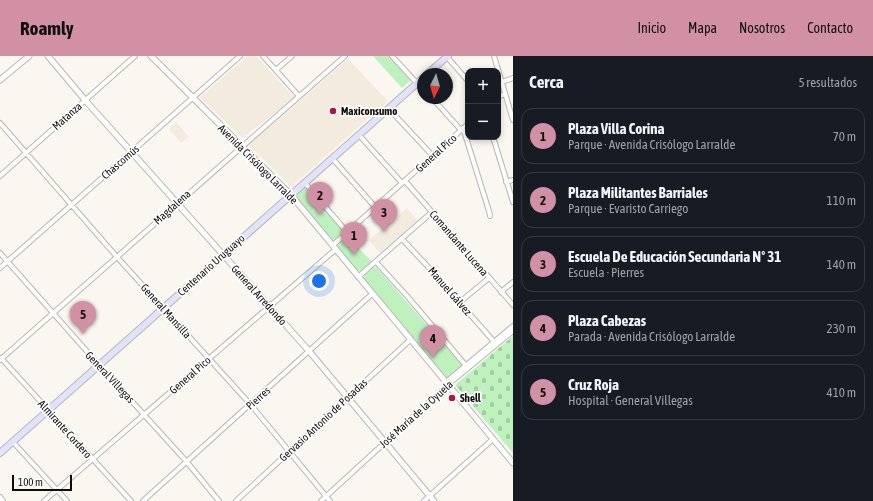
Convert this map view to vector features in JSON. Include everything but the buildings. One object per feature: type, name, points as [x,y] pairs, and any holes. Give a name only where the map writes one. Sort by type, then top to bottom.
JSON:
[{"type":"main road","points":[[434,68],[447,56]]},
{"type":"main road","name":"Centenario Uruguayo","points":[[0,453],[417,83]]},
{"type":"street","points":[[0,80],[29,56]]},
{"type":"street","name":"General Arredondo","points":[[48,56],[131,152],[309,351],[434,501]]},
{"type":"street","name":"Matanza","points":[[0,176],[135,56]]},
{"type":"street","name":"Avenida Crisólogo Larralde","points":[[151,56],[291,194],[513,463]]},
{"type":"street","name":"Chascomús","points":[[0,268],[240,56]]},
{"type":"street","points":[[263,56],[298,96]]},
{"type":"street","points":[[276,70],[292,56]]},
{"type":"street","name":"Magdalena","points":[[1,358],[53,314],[345,56]]},
{"type":"street","points":[[392,56],[417,83]]},
{"type":"street","points":[[447,56],[465,77]]},
{"type":"street","points":[[494,56],[505,94],[511,103],[513,120]]},
{"type":"street","points":[[502,82],[513,78]]},
{"type":"street","points":[[501,96],[505,94]]},
{"type":"street","points":[[438,104],[462,129],[490,216]]},
{"type":"street","points":[[389,109],[432,156]]},
{"type":"street","name":"General Mansilla","points":[[0,123],[117,257],[251,404],[330,501]]},
{"type":"street","name":"General Pico","points":[[44,501],[270,307],[334,247],[347,232],[465,126]]},
{"type":"street","name":"Comandante Lucena","points":[[359,135],[432,212],[513,306]]},
{"type":"street","points":[[494,140],[513,202]]},
{"type":"street","points":[[332,158],[375,207]]},
{"type":"street","points":[[506,182],[513,180]]},
{"type":"street","points":[[305,183],[347,232]]},
{"type":"street","points":[[358,277],[432,212]]},
{"type":"street","name":"Manuel Gálvez","points":[[402,239],[460,302],[495,343]]},
{"type":"street","name":"General Villegas","points":[[0,253],[186,461],[219,501]]},
{"type":"street","points":[[376,262],[467,367]]},
{"type":"street","points":[[460,302],[489,278]]},
{"type":"street","points":[[501,292],[513,282]]},
{"type":"street","name":"Pierres","points":[[143,501],[372,294]]},
{"type":"street","name":"José María de la Oyuela","points":[[321,501],[385,443],[447,383],[513,326]]},
{"type":"street","name":"José María de la Oyuela","points":[[495,343],[513,330]]},
{"type":"street","name":"Gervasio Antonio de Posadas","points":[[236,501],[410,340]]},
{"type":"street","name":"Almirante Cordero","points":[[1,358],[131,501]]},
{"type":"street","points":[[424,501],[493,439]]},
{"type":"street","points":[[13,442],[67,501]]},
{"type":"street","points":[[0,497],[3,501]]},
{"type":"shaded area","points":[[248,56],[256,56],[295,98],[242,138],[200,97]]},
{"type":"shaded area","points":[[348,59],[388,101],[291,187],[249,145]]},
{"type":"shaded area","points":[[176,122],[189,137],[181,143],[169,129]]},
{"type":"shaded area","points":[[407,208],[418,221],[380,253],[369,240]]},
{"type":"green space","points":[[373,56],[389,56],[411,80],[402,88]]},
{"type":"green space","points":[[304,188],[307,188],[344,232],[335,240],[331,239],[297,198],[297,194]]},
{"type":"green space","points":[[346,235],[372,262],[362,271],[357,270],[338,247],[338,244]]},
{"type":"green space","points":[[373,267],[377,268],[462,365],[462,367],[448,378],[364,279],[365,275]]},
{"type":"green space","points":[[513,336],[513,453],[455,385]]},
{"type":"place","name":"Maxiconsumo","points":[[333,111]]},
{"type":"place","name":"Plaza Militantes Barriales","points":[[320,215]]},
{"type":"place","name":"Escuela De Educación Secundaria Nº 31","points":[[384,232]]},
{"type":"place","name":"Plaza Villa Corina","points":[[354,255]]},
{"type":"place","name":"Cruz Roja","points":[[83,334]]},
{"type":"place","name":"Plaza Cabezas","points":[[433,358]]},
{"type":"place","name":"Shell","points":[[452,398]]}]
